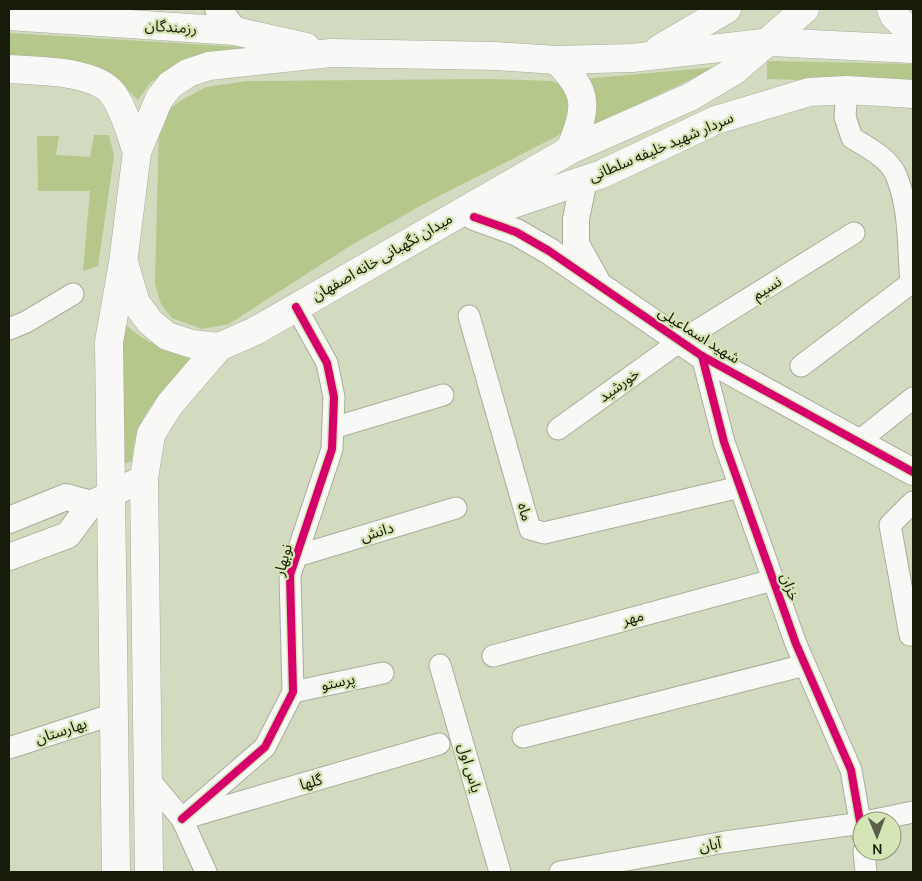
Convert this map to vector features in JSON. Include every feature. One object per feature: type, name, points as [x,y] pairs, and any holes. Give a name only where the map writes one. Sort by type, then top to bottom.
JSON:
[{"type":"main road","points":[[646,56],[727,9]]},
{"type":"main road","name":"میدان نگهبانی خانه اصفهان","points":[[219,347],[255,331],[570,150],[690,98],[734,72],[771,42],[805,9]]},
{"type":"main road","points":[[891,9],[894,16],[913,34]]},
{"type":"main road","name":"رزمندگان","points":[[9,16],[50,13],[235,31],[331,53]]},
{"type":"main road","points":[[116,872],[114,714],[102,498],[109,342],[124,263],[137,152],[159,99],[170,85],[188,73],[209,66],[331,53],[496,56],[556,60],[646,56],[771,42],[913,49]]},
{"type":"main road","points":[[556,60],[574,78],[582,97],[582,121],[570,150]]},
{"type":"main road","points":[[9,69],[63,72],[91,80],[112,93],[122,112],[137,152]]},
{"type":"main road","name":"سردار شهید خلیفه سلطانی","points":[[442,223],[474,217],[584,180],[716,120],[809,92],[847,90],[913,94]]},
{"type":"main road","points":[[124,263],[136,303],[167,336],[192,344],[219,347]]},
{"type":"main road","points":[[149,872],[144,478],[151,434],[170,404],[219,347]]},
{"type":"street","points":[[218,9],[235,31]]},
{"type":"street","points":[[801,366],[912,284],[905,212],[896,174],[876,152],[852,138],[845,117],[847,90]]},
{"type":"street","name":"شهید اسماعیلی","points":[[584,180],[576,219],[576,244],[598,282]]},
{"type":"street","name":"شهید اسماعیلی","points":[[474,217],[516,232],[598,282],[679,342],[702,356],[913,472]]},
{"type":"street","name":"نسیم","points":[[679,342],[854,233]]},
{"type":"street","points":[[9,330],[73,294]]},
{"type":"street","name":"نوبهار","points":[[182,819],[265,747],[293,692],[290,575],[332,449],[334,397],[327,363],[296,307]]},
{"type":"street","name":"ماه","points":[[469,316],[530,529],[544,533],[740,487]]},
{"type":"street","name":"خورشید","points":[[558,428],[679,342]]},
{"type":"street","name":"خزان","points":[[702,356],[724,442],[805,665],[851,770],[861,811]]},
{"type":"street","points":[[333,428],[443,395]]},
{"type":"street","points":[[858,442],[913,398]]},
{"type":"street","points":[[9,557],[68,535],[102,498],[144,478]]},
{"type":"street","points":[[9,520],[66,497],[102,498]]},
{"type":"street","points":[[910,635],[890,525],[913,502]]},
{"type":"street","name":"دانش","points":[[297,556],[456,508]]},
{"type":"street","name":"مهر","points":[[493,656],[773,580]]},
{"type":"street","name":"یاس اول","points":[[440,665],[500,872]]},
{"type":"street","points":[[523,738],[805,665]]},
{"type":"street","name":"پرستو","points":[[293,692],[383,673]]},
{"type":"street","name":"بهارستان","points":[[9,748],[114,714]]},
{"type":"street","name":"گلها","points":[[182,819],[439,744]]},
{"type":"street","points":[[148,778],[182,819],[206,872]]},
{"type":"street","name":"آبان","points":[[560,872],[725,842],[852,826]]},
{"type":"green space","points":[[9,33],[259,48],[173,69],[150,83],[138,100],[120,82],[9,60]]},
{"type":"green space","points":[[767,61],[913,64],[913,83],[767,79]]},
{"type":"green space","points":[[717,67],[594,125],[596,94],[584,79]]},
{"type":"green space","points":[[490,79],[551,81],[568,87],[573,118],[561,134],[431,200],[353,244],[229,324],[202,329],[172,318],[161,304],[155,284],[159,125],[166,112],[180,101],[206,87],[248,81]]},
{"type":"green space","points":[[94,135],[109,135],[114,156],[98,266],[83,271],[90,191],[38,191],[37,136],[59,136],[56,155],[90,157]]},
{"type":"green space","points":[[122,322],[140,336],[160,347],[181,354],[204,356],[166,389],[156,401],[139,427],[134,443],[132,461],[121,465],[124,405],[120,361]]},
{"type":"cycle path","points":[[474,217],[516,232],[549,251],[702,356],[913,472]]},
{"type":"cycle path","points":[[182,819],[265,747],[293,692],[290,575],[332,449],[334,397],[327,363],[296,307]]},
{"type":"cycle path","points":[[702,356],[724,442],[796,644],[851,770],[858,811]]}]
